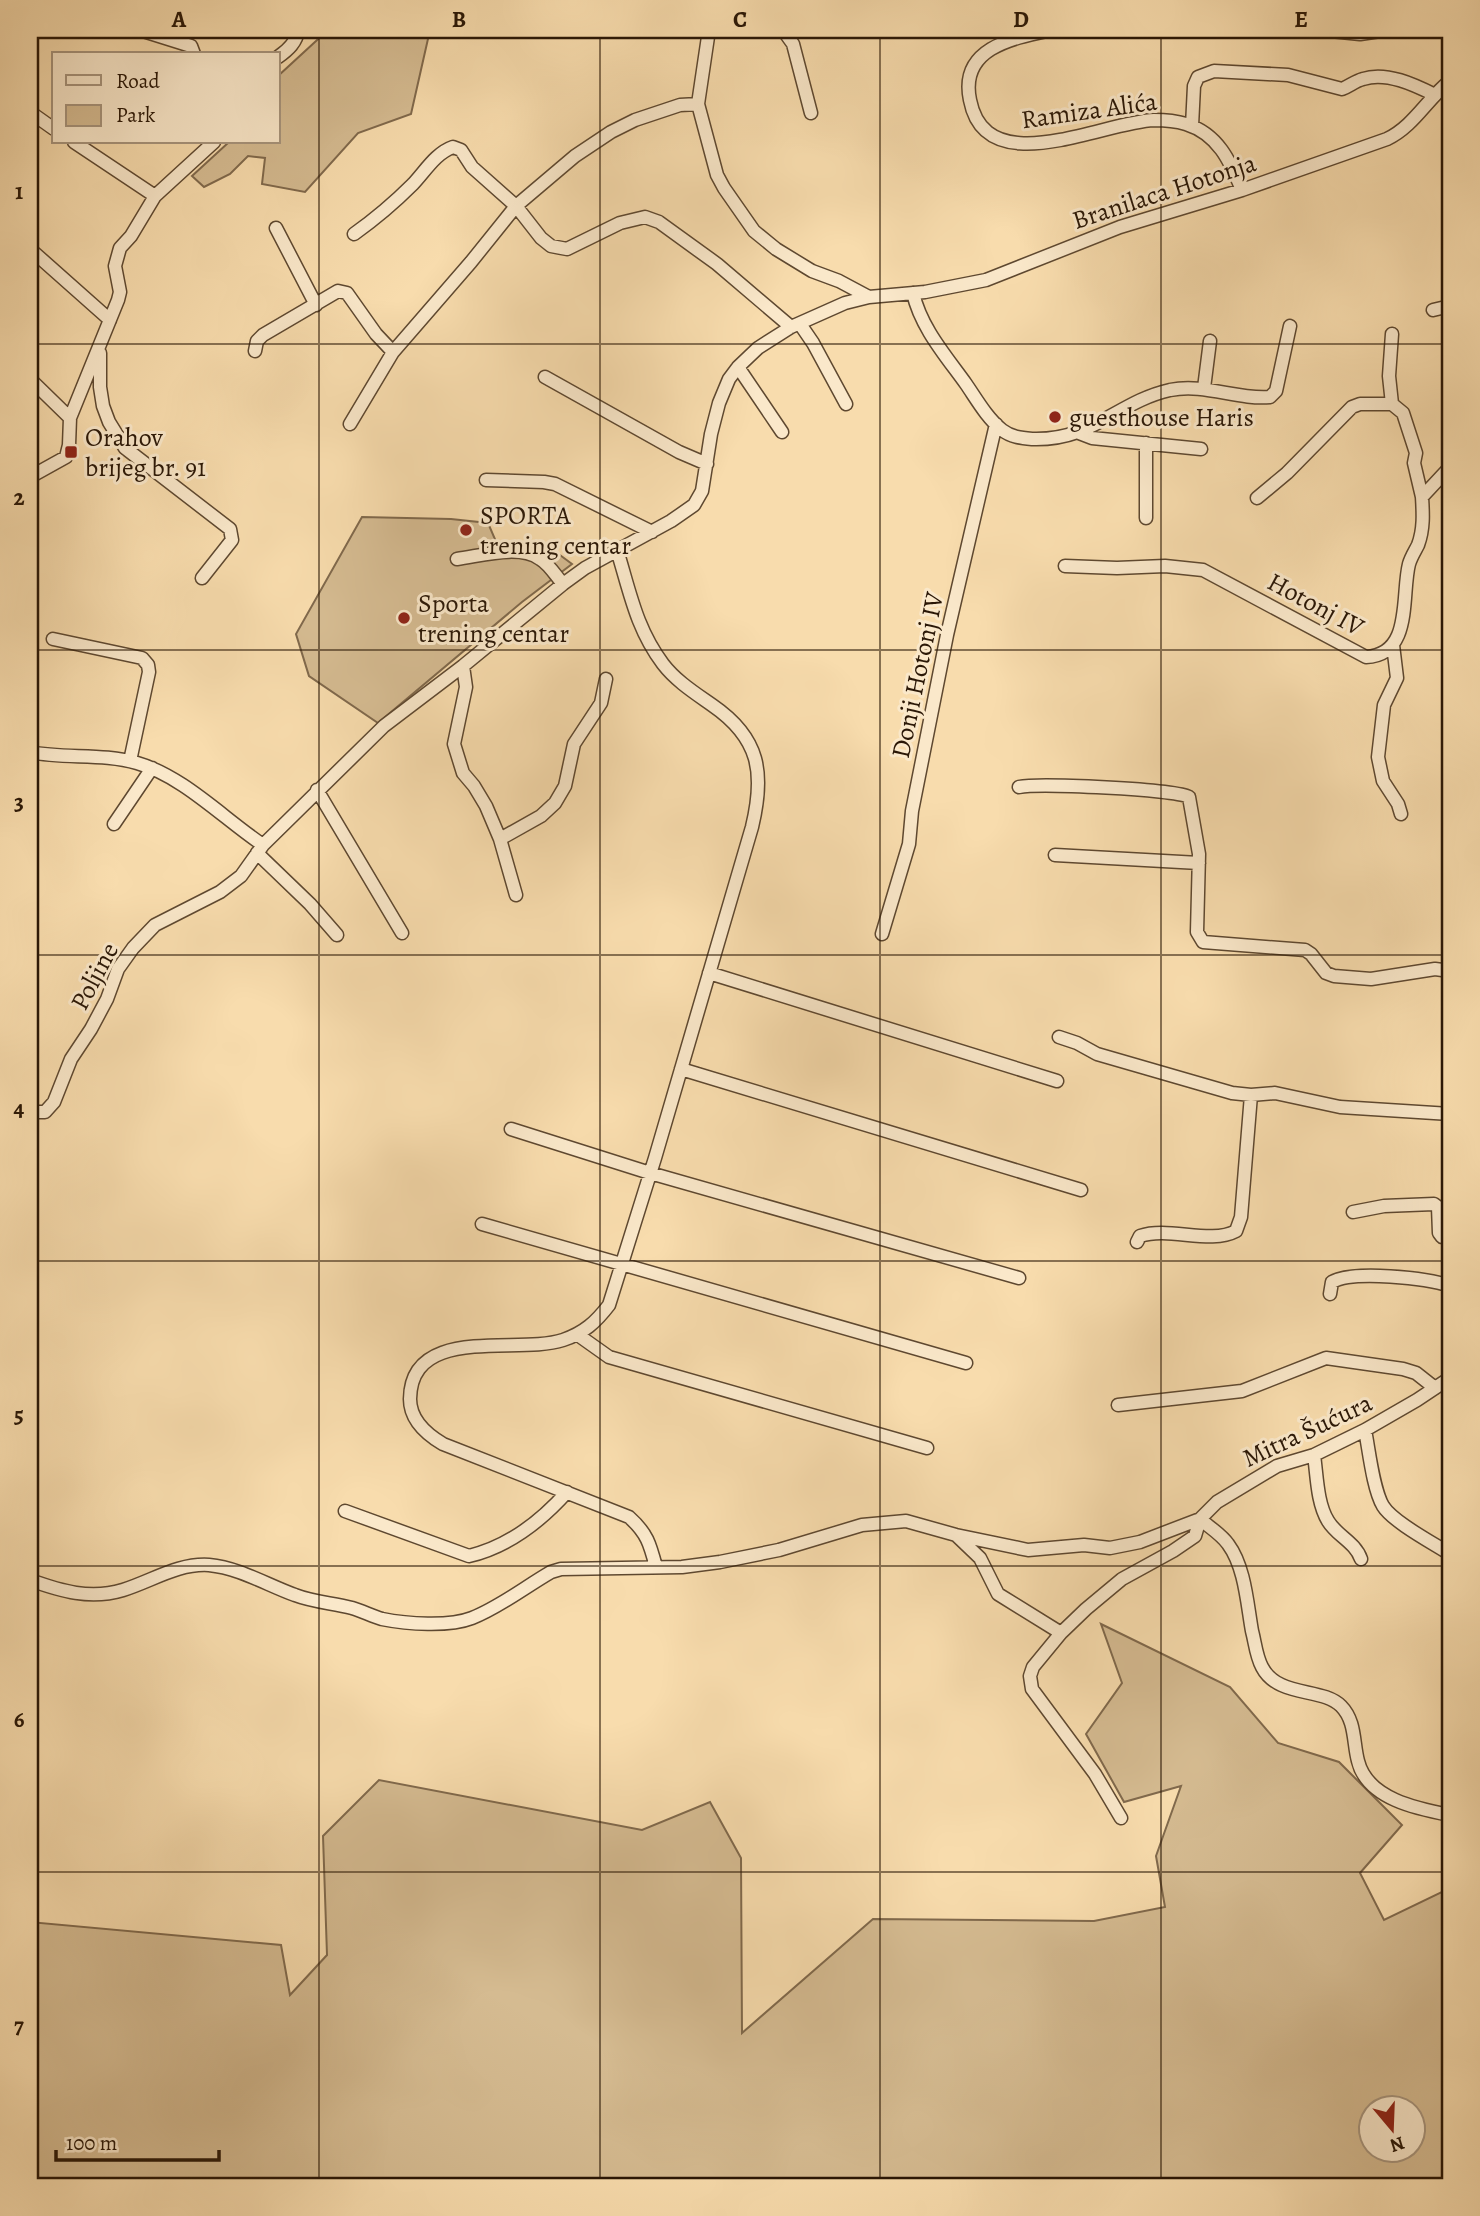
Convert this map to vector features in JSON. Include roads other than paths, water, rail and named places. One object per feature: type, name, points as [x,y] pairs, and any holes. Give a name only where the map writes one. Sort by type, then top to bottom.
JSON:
[{"type":"street","points":[[140,30],[191,46],[193,52]]},
{"type":"street","points":[[280,55],[297,38],[298,30]]},
{"type":"street","points":[[709,30],[698,104],[717,175],[754,231],[776,249],[812,271],[839,281],[869,297]]},
{"type":"street","points":[[783,30],[793,44],[811,113]]},
{"type":"street","name":"Ramiza Alića","points":[[1051,30],[1003,43],[981,55],[975,63],[968,84],[969,97],[977,122],[992,136],[1012,144],[1040,143],[1152,120],[1175,121],[1192,126],[1214,139],[1227,157],[1242,190]]},
{"type":"street","points":[[1321,30],[1360,34],[1387,30]]},
{"type":"street","points":[[1192,126],[1194,86],[1198,77],[1214,71],[1288,75],[1342,89],[1360,79],[1371,77],[1414,85],[1435,95]]},
{"type":"street","name":"Branilaca Hotonja","points":[[260,849],[384,726],[563,584],[694,505],[702,491],[713,421],[729,379],[758,348],[845,303],[986,280],[1120,227],[1242,190],[1401,132],[1450,81]]},
{"type":"street","points":[[350,424],[393,352],[416,328],[516,206],[575,156],[611,132],[680,104],[698,104]]},
{"type":"street","points":[[30,112],[52,128]]},
{"type":"street","points":[[77,144],[155,196]]},
{"type":"street","points":[[30,477],[66,457],[70,418],[88,380],[120,292],[116,258],[120,248],[131,236],[155,196],[212,144]]},
{"type":"street","points":[[354,234],[412,185],[445,150],[453,147],[461,150],[472,167],[516,206],[541,238],[557,249],[581,244],[632,218],[645,217],[659,222],[796,326],[813,344],[846,404]]},
{"type":"street","points":[[276,228],[316,305]]},
{"type":"street","points":[[30,249],[110,320]]},
{"type":"street","points":[[255,351],[257,341],[263,335],[338,291],[347,293],[376,334],[393,352]]},
{"type":"street","points":[[914,293],[917,309],[936,343],[996,424],[1004,432],[1020,438],[1061,438],[1079,433],[1150,396],[1173,390],[1204,388],[1259,398],[1270,397],[1276,391],[1290,326]]},
{"type":"street","points":[[1433,310],[1450,306]]},
{"type":"street","points":[[1257,498],[1287,473],[1352,407],[1360,404],[1392,404],[1392,334]]},
{"type":"street","points":[[1204,388],[1210,341]]},
{"type":"street","points":[[99,345],[101,397],[108,422],[117,437],[125,448],[230,529],[232,540],[202,579]]},
{"type":"street","points":[[738,367],[782,432]]},
{"type":"street","points":[[545,377],[679,452],[707,464]]},
{"type":"street","points":[[30,379],[70,418]]},
{"type":"street","name":"Hotonj IV","points":[[1065,566],[1165,566],[1203,570],[1366,657],[1384,653],[1393,645],[1405,614],[1409,561],[1422,529],[1422,496],[1414,464],[1416,453],[1403,413],[1392,404]]},
{"type":"street","name":"Donji Hotonj IV","points":[[883,934],[909,844],[912,811],[947,635],[996,424]]},
{"type":"street","points":[[1079,433],[1092,438],[1201,449]]},
{"type":"street","points":[[1146,443],[1146,518]]},
{"type":"street","points":[[1422,496],[1450,467]]},
{"type":"street","points":[[486,480],[555,484],[652,532]]},
{"type":"street","points":[[617,550],[642,632],[653,650],[680,681],[740,728],[756,758],[759,793],[756,810],[609,1305],[596,1322],[578,1335],[536,1346],[470,1346],[445,1351],[428,1359],[416,1372],[410,1390],[410,1407],[428,1436],[443,1444],[629,1517],[647,1538],[656,1567]]},
{"type":"street","points":[[457,559],[513,552],[530,554],[541,559],[563,584]]},
{"type":"street","points":[[53,639],[142,658],[148,665],[149,672],[130,761]]},
{"type":"street","points":[[1393,645],[1397,678],[1384,705],[1378,757],[1383,781],[1398,804],[1401,814]]},
{"type":"street","points":[[463,666],[466,687],[454,744],[463,773],[486,806],[500,839],[516,895]]},
{"type":"street","points":[[500,839],[541,816],[555,803],[565,786],[574,744],[601,703],[606,680]]},
{"type":"street","points":[[30,752],[130,761],[152,768],[192,790],[260,849],[337,935]]},
{"type":"street","points":[[114,824],[152,768]]},
{"type":"street","points":[[1019,787],[1043,785],[1184,794],[1189,797],[1199,863],[1197,932],[1203,942],[1305,950],[1326,973],[1334,976],[1380,978],[1435,969],[1450,971]]},
{"type":"street","points":[[317,790],[402,933]]},
{"type":"street","name":"Poljine","points":[[30,1112],[45,1112],[54,1102],[71,1059],[91,1029],[118,970],[133,948],[155,925],[220,892],[241,876],[260,849]]},
{"type":"street","points":[[1055,855],[1199,863]]},
{"type":"street","points":[[709,973],[1057,1081]]},
{"type":"street","points":[[1059,1037],[1097,1054],[1232,1093],[1275,1093],[1340,1107],[1450,1114]]},
{"type":"street","points":[[681,1069],[1081,1190]]},
{"type":"street","points":[[1137,1241],[1140,1236],[1160,1232],[1222,1235],[1236,1231],[1241,1217],[1251,1095]]},
{"type":"street","points":[[511,1129],[650,1173],[1019,1278]]},
{"type":"street","points":[[1353,1212],[1384,1206],[1434,1204],[1438,1207],[1439,1233],[1442,1237],[1450,1236]]},
{"type":"street","points":[[482,1224],[966,1363]]},
{"type":"street","points":[[1330,1294],[1332,1282],[1344,1278],[1413,1277],[1450,1286]]},
{"type":"street","points":[[578,1335],[609,1357],[927,1448]]},
{"type":"street","points":[[1118,1405],[1242,1391],[1326,1359],[1403,1369],[1416,1373],[1435,1388]]},
{"type":"street","name":"Mitra Šućura","points":[[1121,1818],[1095,1774],[1032,1689],[1030,1676],[1033,1667],[1061,1633],[1122,1579],[1195,1536],[1200,1519],[1217,1502],[1277,1466],[1314,1455],[1365,1430],[1450,1378]]},
{"type":"street","points":[[1365,1430],[1382,1505],[1409,1528],[1450,1554]]},
{"type":"street","points":[[1314,1455],[1320,1497],[1327,1521],[1354,1546],[1361,1559]]},
{"type":"street","points":[[345,1511],[469,1556],[486,1552],[506,1541],[552,1508],[567,1492]]},
{"type":"street","points":[[30,1580],[72,1594],[93,1595],[124,1589],[174,1569],[209,1565],[230,1569],[307,1599],[409,1623],[470,1619],[551,1572],[562,1569],[682,1567],[753,1556],[841,1530],[883,1522],[905,1521],[1028,1550],[1084,1545],[1111,1548],[1140,1542],[1200,1519],[1227,1541],[1236,1556],[1256,1649],[1261,1666],[1269,1677],[1282,1685],[1334,1701],[1342,1707],[1351,1720],[1358,1763],[1371,1783],[1384,1794],[1416,1808],[1450,1815]]},
{"type":"street","points":[[956,1535],[980,1558],[998,1594],[1061,1633]]},
{"type":"place","name":"guesthouse Haris","points":[[1055,417]]},
{"type":"place","name":"Orahov brijeg br. 91","points":[[71,452]]},
{"type":"place","name":"SPORTA trening centar","points":[[466,530]]},
{"type":"place","name":"Sporta trening centar","points":[[404,618]]}]
